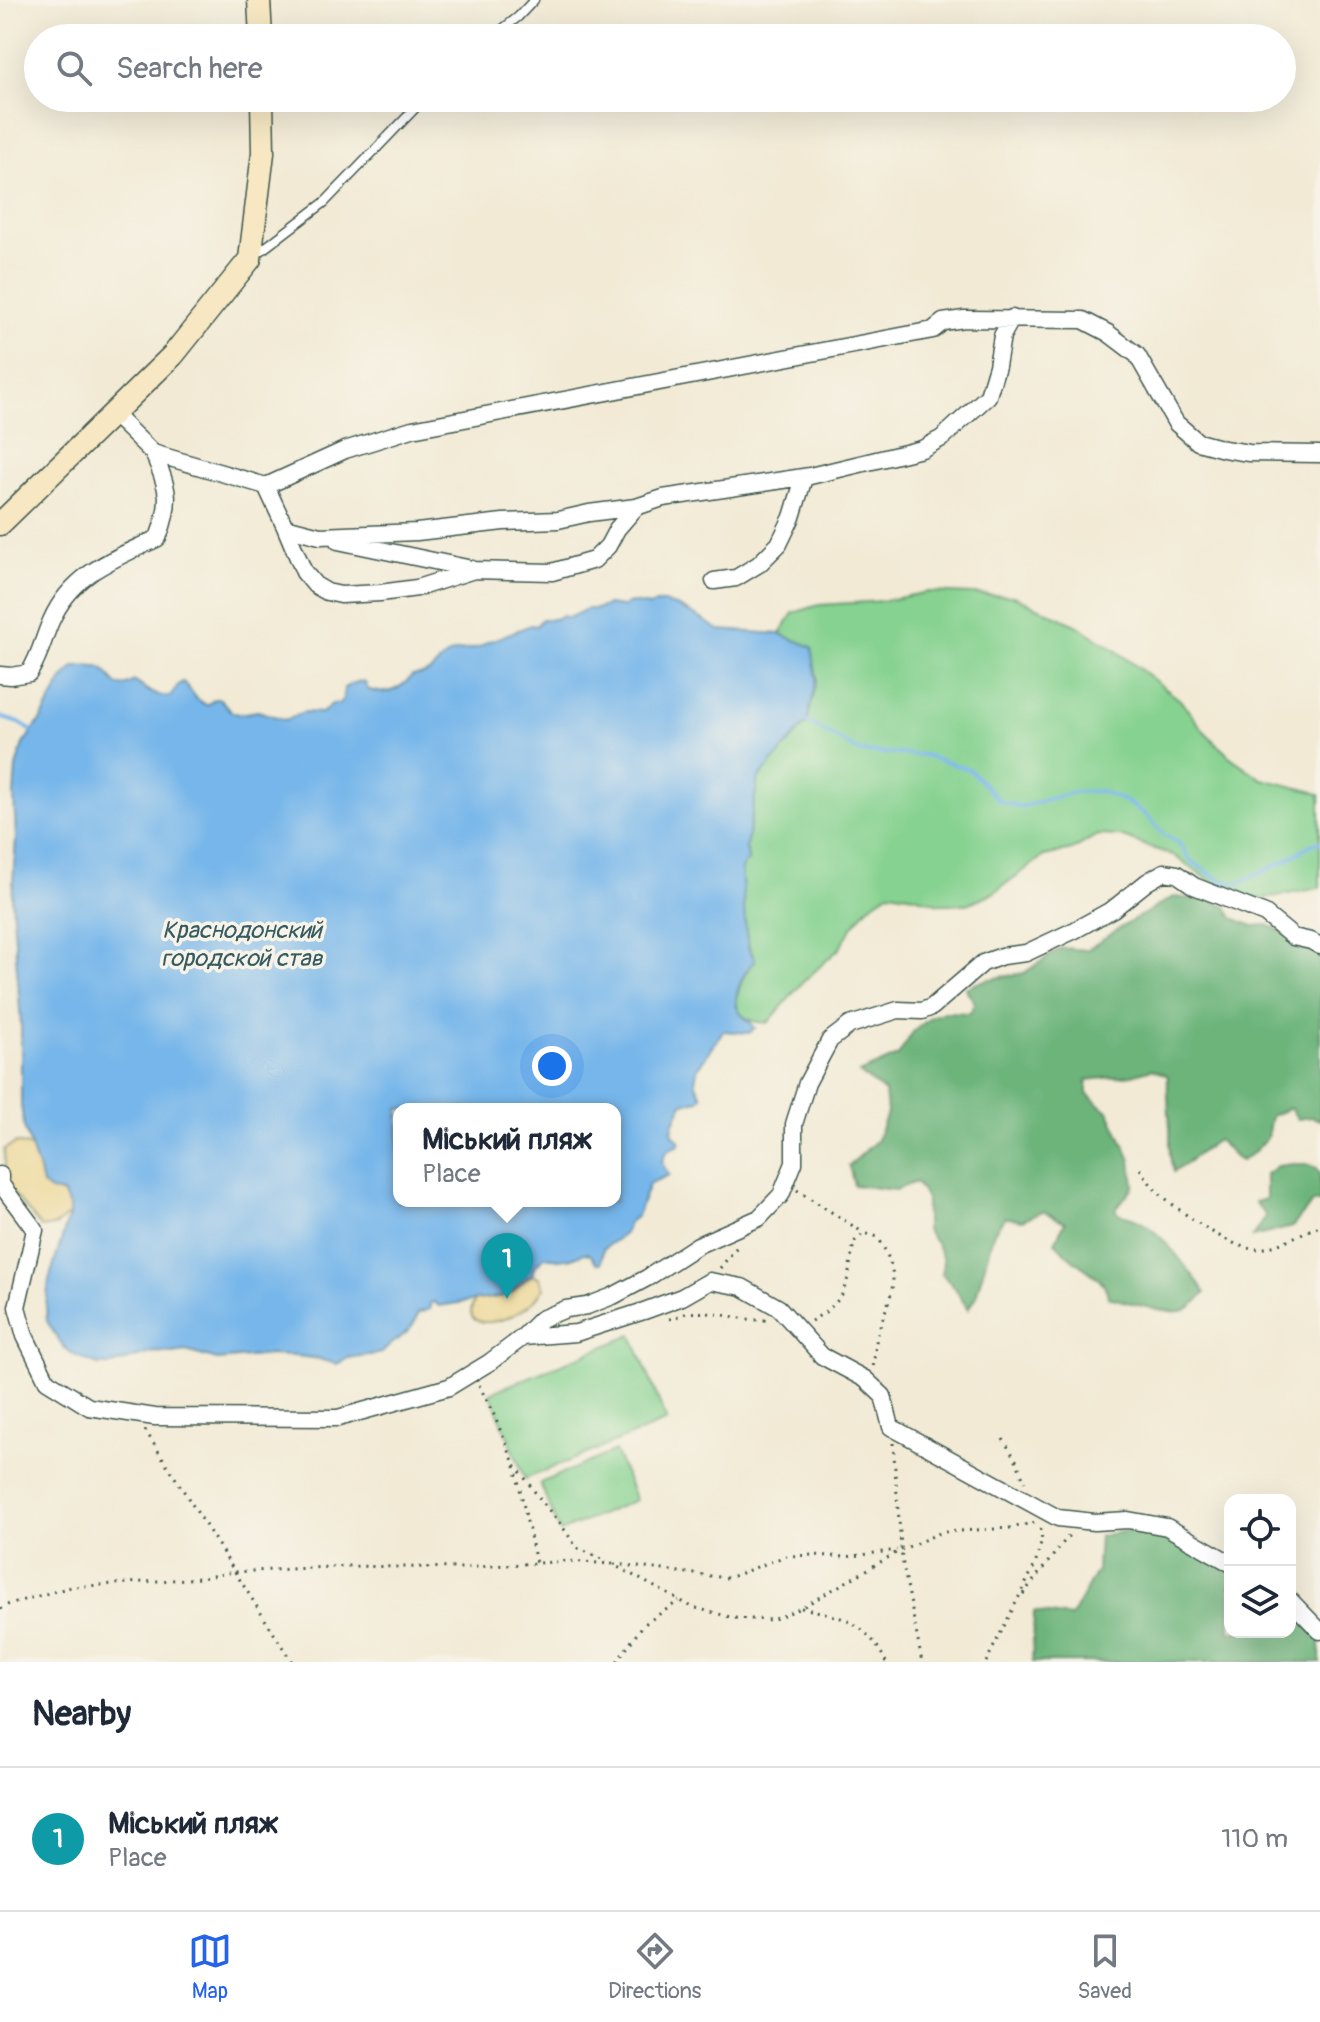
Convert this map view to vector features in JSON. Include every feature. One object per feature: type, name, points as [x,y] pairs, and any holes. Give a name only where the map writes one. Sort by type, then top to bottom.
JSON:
[{"type":"main road","points":[[259,0],[260,24]]},
{"type":"main road","points":[[0,524],[173,355],[250,259],[263,153],[262,112]]},
{"type":"street","points":[[153,453],[266,486],[345,450],[412,429],[933,330],[943,322],[1012,318],[1083,320],[1108,333],[1137,355],[1176,423],[1198,442],[1249,453],[1320,454]]},
{"type":"street","points":[[320,536],[417,532],[503,522],[558,520],[636,507],[663,498],[804,478],[922,449],[942,438],[988,396],[1002,336],[1012,318]]},
{"type":"street","points":[[0,675],[29,673],[38,659],[50,622],[62,599],[87,574],[113,558],[158,538],[166,516],[168,496],[164,476],[153,453],[112,413]]},
{"type":"street","points":[[714,581],[736,578],[759,564],[779,544],[792,517],[804,478]]},
{"type":"street","points":[[266,486],[304,572],[315,585],[327,592],[341,595],[417,588],[474,570]]},
{"type":"street","points":[[285,527],[474,570],[552,572],[594,560],[636,507]]},
{"type":"street","points":[[0,1175],[0,1183],[35,1230],[17,1307],[25,1336],[47,1381],[89,1407],[155,1417],[338,1418],[449,1387],[523,1337],[541,1319],[613,1296],[698,1245],[759,1218],[781,1195],[794,1163],[794,1124],[807,1083],[830,1040],[850,1025],[898,1010],[922,1011],[932,1007],[983,963],[1002,956],[1026,953],[1075,930],[1113,909],[1164,872],[1177,874],[1194,886],[1265,914],[1293,937],[1320,946]]},
{"type":"street","points":[[523,1337],[576,1333],[682,1297],[710,1281],[742,1287],[779,1308],[822,1356],[865,1379],[883,1396],[891,1427],[1058,1518],[1094,1522],[1128,1520],[1167,1527],[1224,1560]]},
{"type":"street","points":[[1296,1606],[1320,1631]]},
{"type":"lane","points":[[509,24],[534,0]]},
{"type":"lane","points":[[250,259],[325,202],[412,112]]},
{"type":"path","points":[[1140,1169],[1169,1201],[1224,1240],[1238,1246],[1255,1249],[1270,1247],[1320,1226]]},
{"type":"path","points":[[786,1182],[864,1233],[878,1237],[887,1253],[893,1269],[894,1285],[877,1333],[873,1371],[883,1396]]},
{"type":"path","points":[[689,1313],[759,1218]]},
{"type":"path","points":[[633,1315],[670,1320],[689,1313],[749,1320],[809,1322],[827,1311],[841,1297],[848,1278],[854,1242],[864,1233]]},
{"type":"path","points":[[472,1373],[514,1463],[536,1563]]},
{"type":"path","points":[[134,1414],[292,1662]]},
{"type":"path","points":[[891,1427],[901,1550],[922,1662]]},
{"type":"path","points":[[986,1662],[1035,1565],[1042,1540],[1034,1503],[1016,1460],[1003,1439]]},
{"type":"path","points":[[514,1463],[577,1548],[692,1607],[734,1618],[772,1620],[801,1608],[901,1550],[942,1532],[1011,1528],[1039,1522]]},
{"type":"path","points":[[1018,1601],[1074,1529],[1077,1520]]},
{"type":"path","points":[[0,1609],[71,1587],[201,1578],[235,1572],[347,1566],[460,1568],[569,1561],[728,1578],[786,1556],[846,1557],[901,1550]]},
{"type":"path","points":[[617,1662],[643,1625],[679,1601]]},
{"type":"path","points":[[801,1608],[830,1614],[861,1627],[878,1645],[886,1662]]},
{"type":"green space","points":[[928,592],[1014,596],[1078,626],[1110,646],[1180,700],[1229,756],[1262,779],[1320,795],[1320,888],[1255,900],[1231,895],[1174,856],[1120,836],[1097,835],[1072,850],[1044,856],[993,893],[967,904],[939,904],[890,892],[869,906],[840,948],[802,983],[768,1023],[742,1015],[737,999],[753,955],[745,927],[741,868],[748,860],[746,847],[758,779],[807,722],[817,679],[811,647],[780,634],[793,613],[819,605],[883,601]]},
{"type":"green space","points":[[1173,897],[1210,900],[1227,907],[1233,918],[1253,926],[1268,925],[1320,950],[1320,1120],[1312,1117],[1298,1119],[1290,1108],[1271,1116],[1267,1138],[1241,1161],[1217,1140],[1174,1172],[1170,1154],[1168,1076],[1152,1069],[1132,1075],[1087,1080],[1087,1094],[1109,1112],[1131,1160],[1134,1186],[1115,1210],[1143,1223],[1160,1237],[1205,1293],[1190,1307],[1178,1311],[1108,1297],[1103,1284],[1055,1242],[1065,1222],[1043,1211],[1022,1220],[1005,1217],[994,1232],[976,1296],[968,1309],[942,1274],[943,1260],[926,1230],[926,1199],[916,1182],[895,1190],[854,1185],[849,1166],[877,1140],[887,1113],[885,1092],[859,1073],[898,1056],[913,1032],[931,1017],[944,1012],[970,1013],[975,1003],[965,988],[985,980],[1024,973],[1061,948],[1087,950]]},
{"type":"green space","points":[[1293,1164],[1317,1168],[1320,1173],[1320,1202],[1312,1203],[1292,1227],[1253,1237],[1266,1216],[1255,1202],[1266,1199],[1266,1174],[1277,1166]]},
{"type":"green space","points":[[632,1335],[667,1421],[525,1479],[490,1393]]},
{"type":"green space","points":[[615,1451],[636,1500],[560,1532],[540,1483]]},
{"type":"green space","points":[[1149,1527],[1207,1555],[1224,1566],[1224,1638],[1296,1638],[1296,1614],[1320,1640],[1320,1662],[1032,1662],[1034,1612],[1071,1617],[1097,1570],[1099,1536]]},
{"type":"sand","points":[[16,1143],[31,1147],[42,1185],[65,1195],[69,1215],[57,1225],[42,1228],[6,1185],[4,1149]]},
{"type":"sand","points":[[532,1275],[539,1277],[544,1288],[524,1309],[495,1321],[475,1320],[471,1309],[475,1300],[508,1295]]},
{"type":"water","name":"Краснодонский городской став","points":[[630,603],[650,606],[665,603],[679,607],[719,630],[780,634],[812,647],[817,679],[807,722],[758,779],[746,847],[748,860],[741,868],[746,933],[749,950],[755,960],[742,979],[736,1001],[741,1014],[755,1028],[749,1033],[723,1031],[697,1069],[695,1082],[702,1096],[699,1100],[683,1103],[673,1124],[672,1133],[680,1142],[663,1159],[669,1175],[649,1184],[637,1216],[629,1222],[625,1233],[603,1249],[601,1263],[584,1253],[568,1259],[544,1257],[534,1267],[532,1275],[504,1296],[439,1306],[430,1303],[430,1309],[418,1313],[408,1331],[382,1353],[348,1358],[337,1364],[314,1358],[270,1355],[217,1360],[186,1351],[154,1352],[112,1365],[98,1365],[74,1355],[64,1347],[47,1321],[49,1280],[69,1207],[63,1193],[50,1191],[42,1185],[24,1127],[12,899],[16,767],[23,744],[42,718],[62,681],[74,667],[98,667],[118,685],[134,681],[155,694],[170,696],[183,682],[195,697],[207,705],[220,699],[232,712],[258,711],[286,720],[303,712],[322,713],[332,704],[339,704],[343,700],[344,688],[356,682],[365,682],[367,689],[374,691],[392,691],[412,676],[431,671],[450,654],[479,647],[531,625],[536,626],[542,619],[568,618],[587,609],[608,605],[621,607]]},
{"type":"waterway","points":[[0,717],[32,731]]},
{"type":"waterway","points":[[807,722],[861,752],[924,755],[969,769],[1000,801],[1021,807],[1074,792],[1101,791],[1127,802],[1147,816],[1163,834],[1179,843],[1191,861],[1220,880],[1237,884],[1320,842]]},
{"type":"place","name":"Міський пляж","points":[[507,1299]]}]
